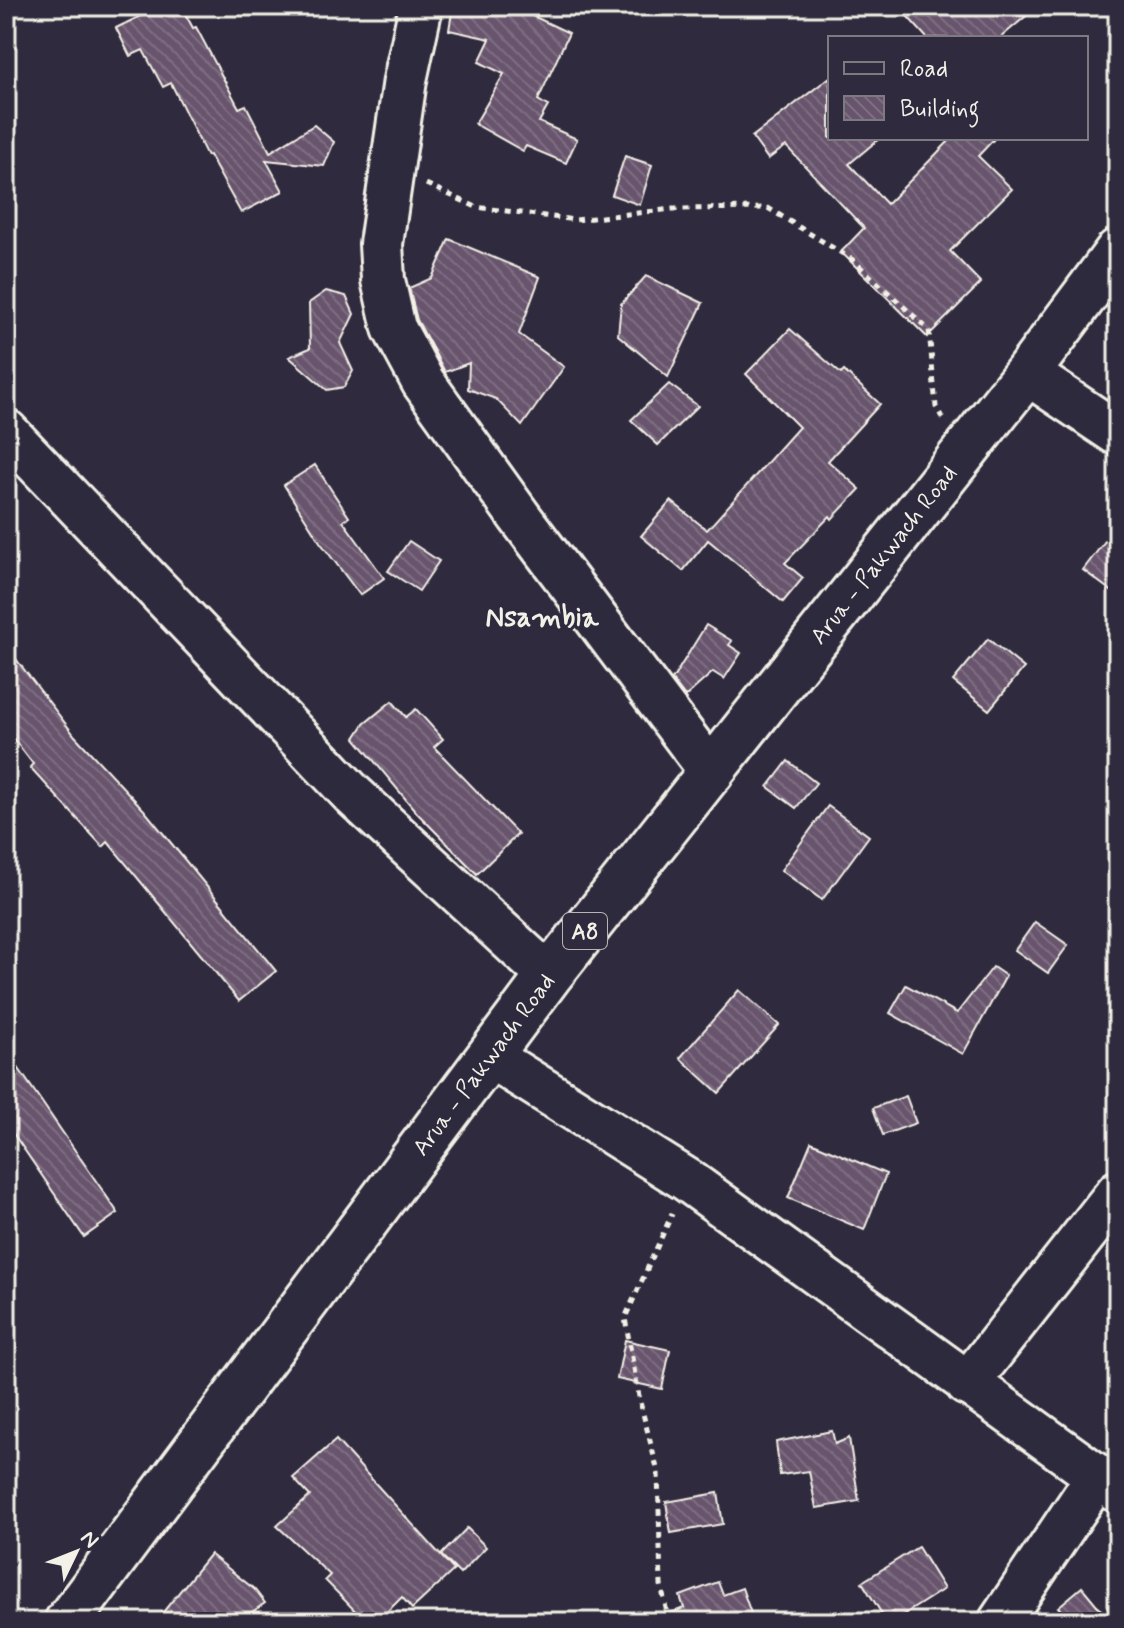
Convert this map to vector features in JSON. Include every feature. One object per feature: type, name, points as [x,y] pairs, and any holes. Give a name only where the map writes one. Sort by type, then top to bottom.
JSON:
[{"type":"main road","name":"Arua - Pakwach Road","points":[[67,1622],[549,976],[1027,373],[1118,251]]},
{"type":"street","points":[[421,6],[405,80],[381,244],[383,280],[394,328],[423,382],[519,516],[712,773]]},
{"type":"street","points":[[1027,373],[1118,434]]},
{"type":"street","points":[[6,431],[353,795],[549,976]]},
{"type":"street","points":[[491,1057],[687,1180],[1108,1484],[1000,1622]]},
{"type":"street","points":[[967,1384],[1118,1192]]},
{"type":"path","points":[[393,169],[476,207],[575,220],[673,209],[768,208],[853,260],[929,330],[936,407],[963,454]]},
{"type":"path","points":[[669,1622],[661,1585],[658,1472],[640,1402],[625,1318],[687,1180]]},
{"type":"building","points":[[161,6],[181,6],[193,28],[196,27],[239,108],[246,105],[270,152],[314,125],[334,142],[324,166],[266,160],[283,191],[241,213],[207,156],[171,83],[163,87],[143,50],[130,56],[116,28]]},
{"type":"building","points":[[453,6],[512,6],[569,33],[538,100],[548,106],[539,122],[577,139],[566,163],[526,146],[523,151],[475,124],[504,74],[479,62],[490,39],[449,30]]},
{"type":"building","points":[[898,6],[1038,6],[1002,36],[925,36]]},
{"type":"building","points":[[828,79],[828,140],[878,140],[849,164],[887,204],[950,140],[993,140],[978,156],[1012,189],[950,251],[981,283],[927,337],[841,252],[864,228],[786,146],[768,159],[752,137]]},
{"type":"building","points":[[625,156],[652,165],[640,205],[612,195]]},
{"type":"building","points":[[449,239],[540,277],[519,334],[564,367],[522,426],[496,399],[468,389],[469,363],[445,372],[417,320],[409,288],[432,278]]},
{"type":"building","points":[[646,276],[703,303],[668,377],[618,335],[621,304]]},
{"type":"building","points":[[326,291],[346,296],[354,314],[340,343],[353,371],[344,387],[327,390],[289,357],[310,348],[309,303]]},
{"type":"building","points":[[790,329],[880,404],[828,461],[860,489],[785,563],[803,578],[783,602],[708,540],[683,571],[641,536],[671,501],[707,530],[799,427],[746,374]]},
{"type":"building","points":[[669,384],[698,406],[658,445],[631,420]]},
{"type":"building","points":[[315,465],[349,517],[343,521],[384,578],[360,595],[320,542],[284,485]]},
{"type":"building","points":[[1118,524],[1118,596],[1083,570]]},
{"type":"building","points":[[409,541],[439,561],[419,591],[388,571]]},
{"type":"building","points":[[706,625],[732,641],[729,645],[741,653],[724,679],[713,672],[685,697],[672,680]]},
{"type":"building","points":[[988,639],[1024,668],[989,710],[953,681]]},
{"type":"building","points":[[6,646],[75,736],[144,810],[276,971],[239,1001],[108,842],[103,847],[30,767],[33,764],[6,729]]},
{"type":"building","points":[[392,701],[406,717],[416,709],[443,739],[434,747],[518,834],[477,874],[418,814],[355,738],[364,724]]},
{"type":"building","points":[[788,761],[816,783],[796,808],[768,787]]},
{"type":"building","points":[[828,806],[869,836],[822,900],[781,870]]},
{"type":"building","points":[[1035,922],[1068,945],[1048,973],[1015,950]]},
{"type":"building","points":[[993,967],[1006,976],[963,1054],[890,1013],[906,985],[957,1013]]},
{"type":"building","points":[[739,990],[779,1025],[719,1093],[680,1058]]},
{"type":"building","points":[[6,1050],[118,1213],[84,1237],[6,1123]]},
{"type":"building","points":[[906,1096],[916,1123],[883,1135],[873,1108]]},
{"type":"building","points":[[811,1142],[886,1174],[864,1230],[788,1198]]},
{"type":"building","points":[[625,1340],[670,1350],[662,1389],[617,1379]]},
{"type":"building","points":[[832,1431],[835,1444],[849,1438],[859,1501],[816,1508],[809,1471],[780,1475],[776,1442]]},
{"type":"building","points":[[336,1440],[454,1570],[412,1609],[402,1597],[377,1622],[366,1622],[325,1580],[330,1575],[277,1526],[310,1496],[293,1478]]},
{"type":"building","points":[[718,1493],[723,1524],[671,1533],[666,1502]]},
{"type":"building","points":[[467,1528],[486,1547],[460,1574],[441,1555]]},
{"type":"building","points":[[918,1547],[944,1589],[892,1622],[887,1622],[862,1582]]},
{"type":"building","points":[[210,1554],[254,1589],[265,1603],[238,1622],[155,1622]]},
{"type":"building","points":[[718,1582],[723,1595],[742,1588],[754,1622],[658,1622],[658,1618],[684,1608],[680,1596]]},
{"type":"building","points":[[1082,1587],[1111,1622],[1071,1622],[1058,1607]]},
{"type":"district","name":"Nsambia","points":[[542,616]]}]
